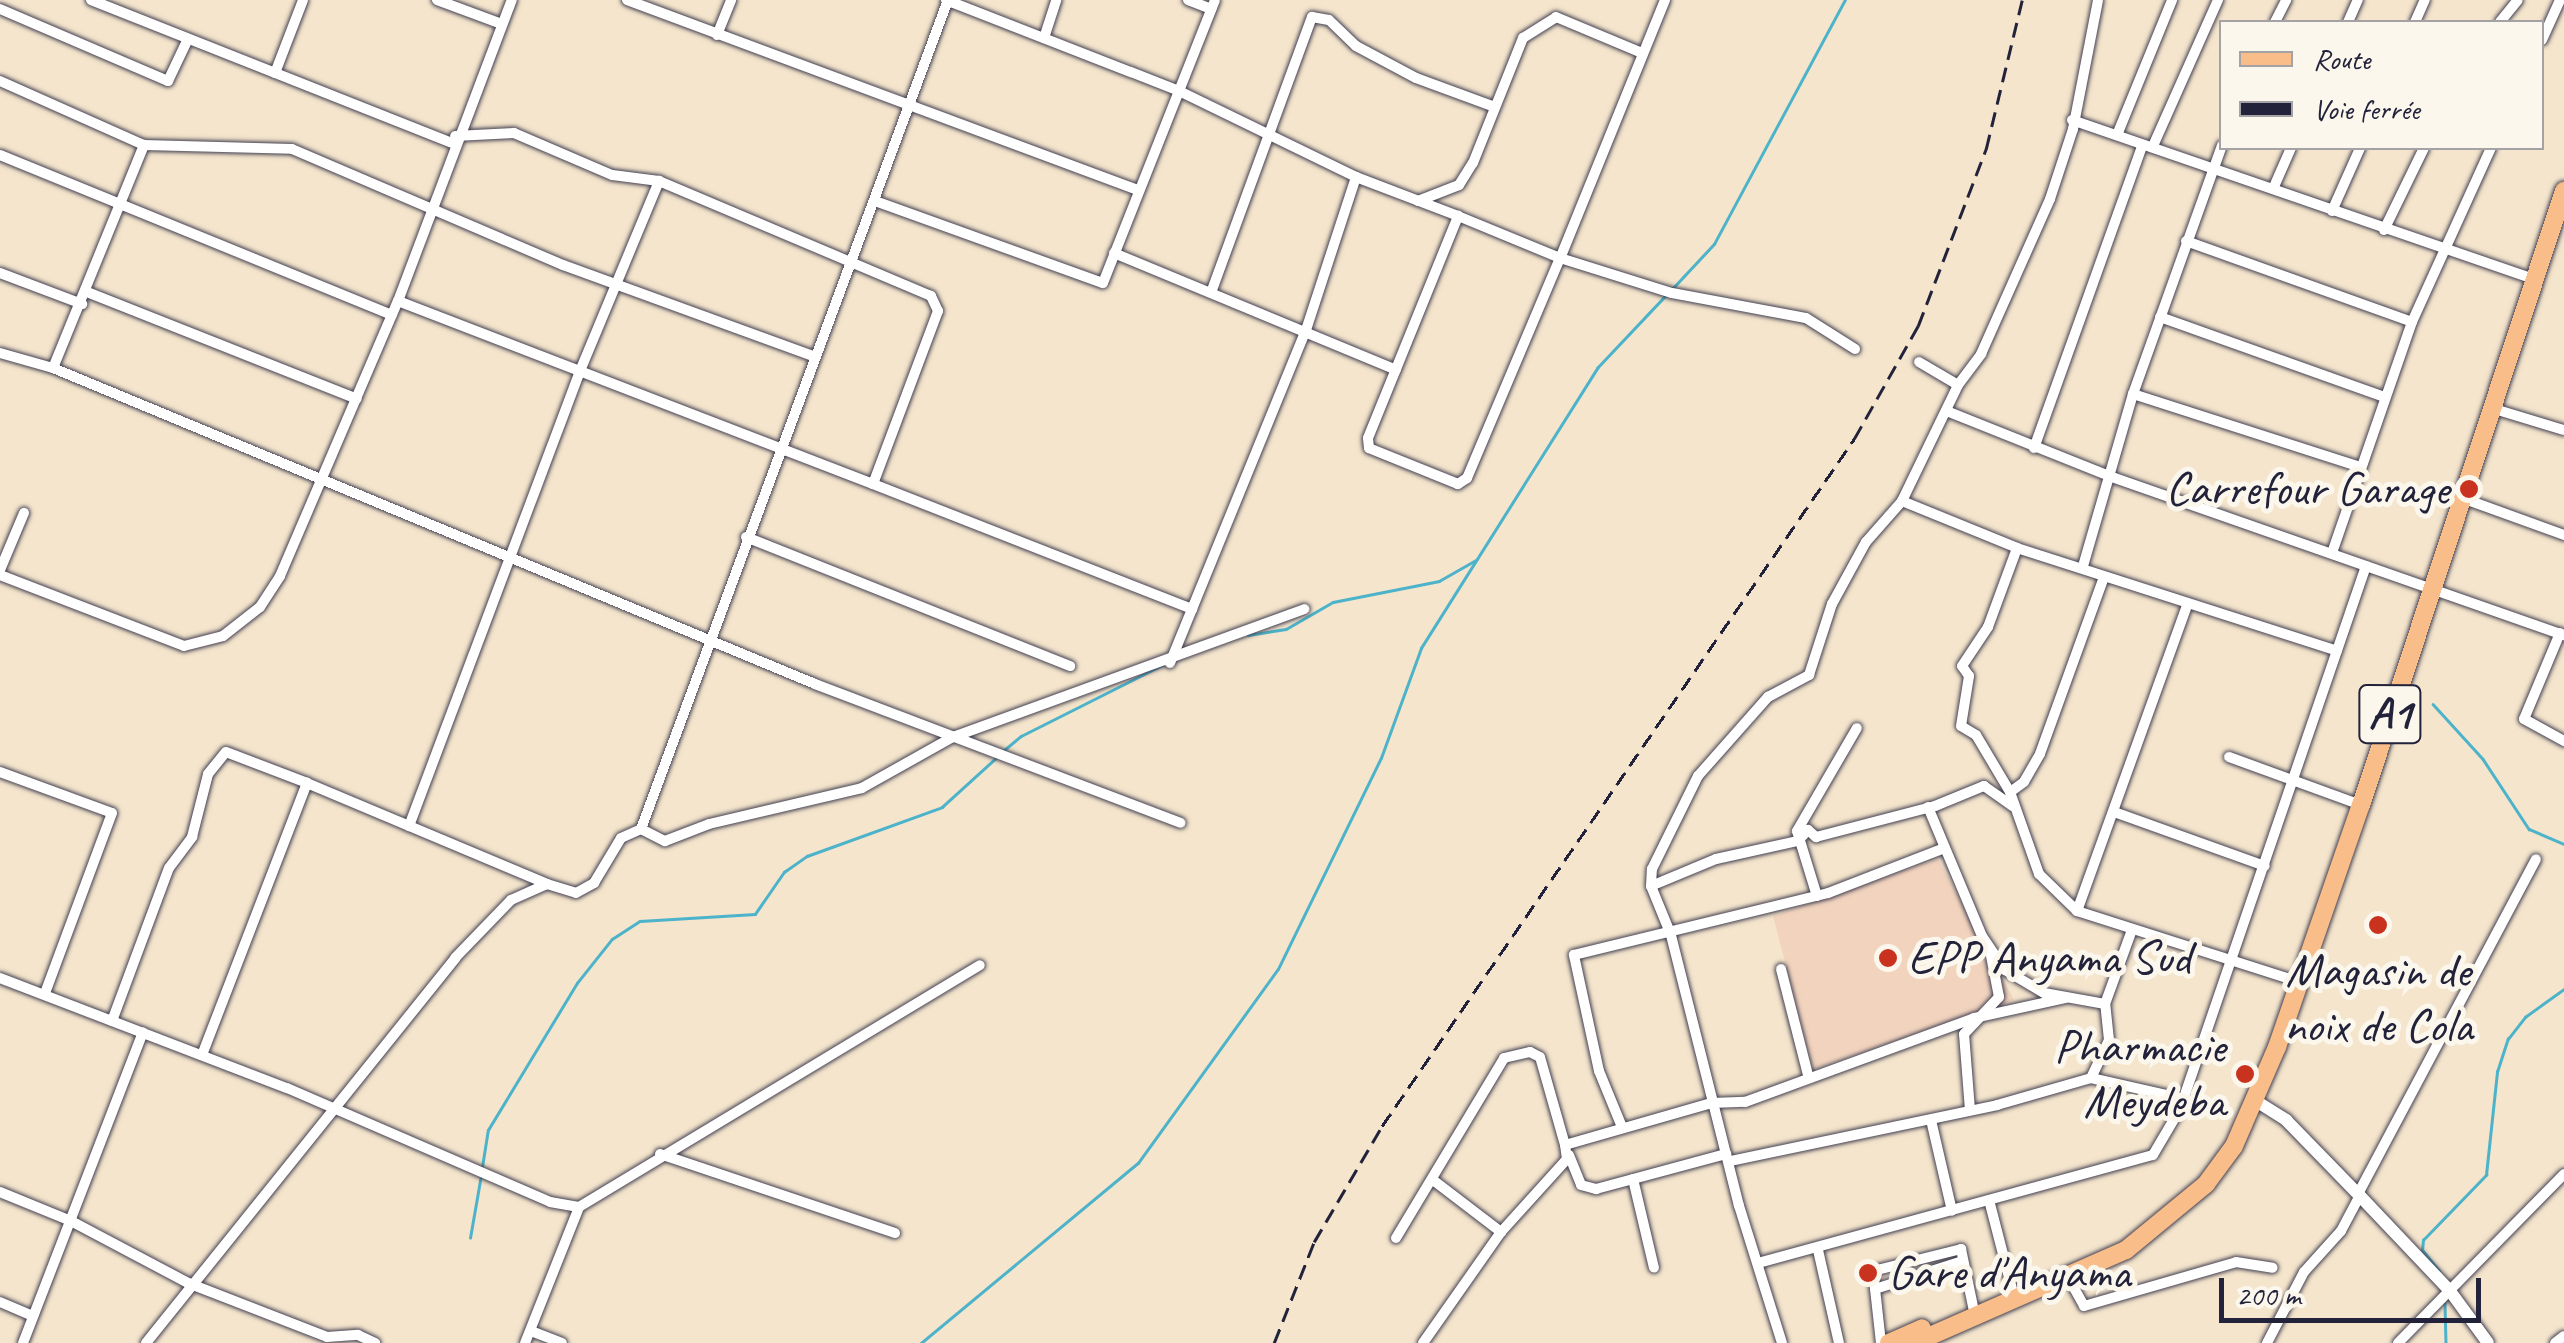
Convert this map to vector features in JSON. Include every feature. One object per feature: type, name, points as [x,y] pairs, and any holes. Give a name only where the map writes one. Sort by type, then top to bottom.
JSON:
[{"type":"main road","name":"A1","points":[[1885,1343],[2068,1277],[2126,1250],[2173,1214],[2222,1165],[2256,1101],[2360,805],[2532,278],[2557,232],[2564,191]]},
{"type":"main road","name":"A1","points":[[1914,1343],[2012,1288],[2173,1214]]},
{"type":"street","points":[[98,0],[186,41],[454,140],[514,134],[612,175],[659,181],[939,303],[872,484]]},
{"type":"street","points":[[275,74],[303,0]]},
{"type":"street","points":[[437,0],[502,24]]},
{"type":"street","points":[[24,513],[0,572],[184,646],[223,636],[260,607],[280,576],[398,302],[454,140],[512,0]]},
{"type":"street","points":[[626,0],[913,103],[1138,190]]},
{"type":"street","points":[[718,35],[731,0]]},
{"type":"street","points":[[112,1021],[169,868],[192,837],[208,774],[226,752],[576,894],[594,883],[621,838],[641,829],[713,642],[746,537],[813,356],[913,103],[947,0],[1179,91],[1356,177],[1560,258],[1672,293],[1806,318],[1854,349]]},
{"type":"street","points":[[1044,38],[1056,0]]},
{"type":"street","points":[[875,201],[1103,283],[1213,4],[1188,0]]},
{"type":"street","points":[[1458,216],[1369,448],[1458,484],[1467,478],[1665,0]]},
{"type":"street","points":[[1782,1343],[1711,1103],[1671,935],[1651,886],[1656,854],[1688,790],[1768,697],[1809,675],[1832,604],[1866,542],[1902,501],[1949,412],[1958,386],[1980,354],[2020,271],[2072,120],[2098,0]]},
{"type":"street","points":[[2117,135],[2172,0]]},
{"type":"street","points":[[2034,448],[2147,146],[2218,0]]},
{"type":"street","points":[[2502,20],[2518,0]]},
{"type":"street","points":[[2544,36],[2560,0]]},
{"type":"street","points":[[0,9],[168,81],[186,41]]},
{"type":"street","points":[[1212,290],[1312,17],[1329,20],[1356,46],[1416,78],[1495,106]]},
{"type":"street","points":[[1418,201],[1458,185],[1523,38],[1556,17],[1642,53]]},
{"type":"street","points":[[0,81],[144,145],[292,149],[429,209],[813,356]]},
{"type":"street","points":[[2072,120],[2532,278]]},
{"type":"street","points":[[53,368],[144,145]]},
{"type":"street","points":[[2082,566],[2133,394],[2220,150]]},
{"type":"street","points":[[2273,189],[2291,150]]},
{"type":"street","points":[[2332,211],[2359,150]]},
{"type":"street","points":[[2384,230],[2423,150]]},
{"type":"street","points":[[2332,553],[2412,322],[2490,150]]},
{"type":"street","points":[[0,155],[122,200],[392,315]]},
{"type":"street","points":[[1170,663],[1306,330],[1356,177]]},
{"type":"street","points":[[409,826],[423,803],[508,559],[580,371],[659,181]]},
{"type":"street","points":[[2186,242],[2412,322]]},
{"type":"street","points":[[1114,253],[1212,290],[1396,370]]},
{"type":"street","points":[[0,273],[82,304]]},
{"type":"street","points":[[87,292],[356,398]]},
{"type":"street","points":[[398,302],[1192,610]]},
{"type":"street","points":[[2160,317],[2386,397]]},
{"type":"street","points":[[0,353],[53,368],[713,642],[1180,822]]},
{"type":"street","points":[[1918,362],[1958,386]]},
{"type":"street","points":[[2133,394],[2360,467]]},
{"type":"street","points":[[2492,408],[2564,430]]},
{"type":"street","points":[[1949,412],[2108,476],[2562,634],[2524,719],[2564,741]]},
{"type":"street","points":[[2462,498],[2564,536]]},
{"type":"street","points":[[1902,501],[2017,548],[2337,652]]},
{"type":"street","points":[[746,537],[1070,666]]},
{"type":"street","points":[[2017,548],[1988,627],[1962,666],[1969,676],[1961,726],[1976,734],[2010,792],[2039,874],[2077,910],[2297,981]]},
{"type":"street","points":[[1758,1263],[1818,1250],[2153,1155],[2184,1098],[2366,566]]},
{"type":"street","points":[[2010,792],[2024,782],[2040,754],[2104,577]]},
{"type":"street","points":[[2077,910],[2188,606]]},
{"type":"street","points":[[641,829],[665,841],[709,824],[862,788],[954,737],[1170,663],[1304,609]]},
{"type":"street","points":[[1818,896],[1798,841],[1806,808],[1856,728]]},
{"type":"street","points":[[2229,758],[2360,805]]},
{"type":"street","points":[[0,772],[112,814],[44,993]]},
{"type":"street","points":[[202,1055],[307,782]]},
{"type":"street","points":[[1651,886],[1716,859],[1798,841],[1808,830],[1816,836],[1989,786],[2014,807]]},
{"type":"street","points":[[1928,806],[1942,850],[1991,953],[1998,997],[1974,1018],[1964,1034],[1970,1110]]},
{"type":"street","points":[[2114,812],[2265,866]]},
{"type":"street","points":[[1622,1128],[1599,1071],[1573,960],[1582,951],[1671,935],[1818,896],[1942,850]]},
{"type":"street","points":[[2267,1343],[2304,1272],[2341,1231],[2536,859]]},
{"type":"street","points":[[146,1343],[188,1283],[455,958],[511,900],[548,884]]},
{"type":"street","points":[[2091,1078],[2108,1040],[2105,1004],[2132,930]]},
{"type":"street","points":[[1991,953],[2028,987],[2105,1004]]},
{"type":"street","points":[[526,1343],[579,1207],[660,1154],[980,965]]},
{"type":"street","points":[[1781,969],[1808,1075]]},
{"type":"street","points":[[0,978],[202,1055],[550,1202],[579,1207]]},
{"type":"street","points":[[1567,1144],[1711,1103],[1745,1102],[1808,1075],[1974,1018],[2066,998]]},
{"type":"street","points":[[23,1343],[143,1032]]},
{"type":"street","points":[[1396,1238],[1433,1180],[1486,1082],[1509,1056],[1530,1052],[1540,1058],[1574,1173],[1585,1188],[1930,1120],[2091,1078],[2184,1098]]},
{"type":"street","points":[[2256,1101],[2286,1120],[2359,1195],[2450,1292],[2488,1343]]},
{"type":"street","points":[[1930,1120],[1952,1211]]},
{"type":"street","points":[[1422,1343],[1500,1232],[1567,1159],[1567,1144]]},
{"type":"street","points":[[660,1154],[895,1233]]},
{"type":"street","points":[[2398,1343],[2564,1174]]},
{"type":"street","points":[[1633,1179],[1654,1268]]},
{"type":"street","points":[[1433,1180],[1500,1232]]},
{"type":"street","points":[[0,1192],[71,1220],[188,1283],[328,1337],[358,1335],[375,1343]]},
{"type":"street","points":[[1989,1200],[2012,1288]]},
{"type":"street","points":[[1818,1250],[1839,1343]]},
{"type":"street","points":[[1885,1343],[1873,1270],[1961,1250],[1974,1311]]},
{"type":"street","points":[[1875,1289],[1964,1261]]},
{"type":"street","points":[[2068,1277],[2084,1306],[2236,1262],[2272,1268]]},
{"type":"street","points":[[0,1302],[34,1316]]},
{"type":"street","points":[[531,1330],[562,1343]]},
{"type":"street","points":[[2555,1343],[2564,1336]]},
{"type":"shaded area","name":"EPP Anyama Sud","points":[[1938,859],[2014,1000],[1813,1069],[1773,916]]},
{"type":"waterway","points":[[1671,290],[1714,244],[1845,0]]},
{"type":"waterway","points":[[921,1343],[1138,1163],[1278,969],[1381,758],[1421,648],[1597,368],[1665,296]]},
{"type":"waterway","points":[[1248,635],[1286,629],[1333,602],[1439,581],[1476,560]]},
{"type":"waterway","points":[[1003,751],[1021,736],[1162,665]]},
{"type":"waterway","points":[[2433,704],[2483,759],[2529,829],[2564,844]]},
{"type":"waterway","points":[[482,1167],[488,1130],[577,983],[612,939],[640,921],[755,914],[784,872],[807,856],[942,807],[997,757]]},
{"type":"waterway","points":[[2439,1271],[2422,1250],[2423,1240],[2486,1175],[2497,1072],[2508,1039],[2525,1017],[2564,989]]},
{"type":"waterway","points":[[470,1238],[481,1175]]},
{"type":"waterway","points":[[2445,1303],[2446,1343]]},
{"type":"railway","points":[[1274,1343],[1314,1242],[1382,1126],[1854,439],[1918,326],[1986,149],[2022,0]]},
{"type":"place","name":"Carrefour Garage","points":[[2469,489]]},
{"type":"place","name":"Magasin de noix de Cola","points":[[2378,925]]},
{"type":"place","name":"EPP Anyama Sud","points":[[1888,958]]},
{"type":"place","name":"Pharmacie Meydeba","points":[[2245,1074]]},
{"type":"place","name":"Gare d'Anyama","points":[[1868,1273]]}]
